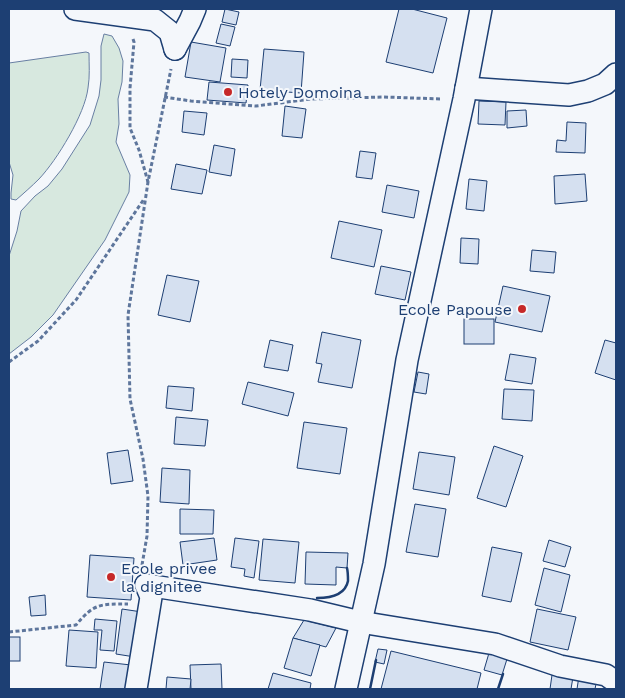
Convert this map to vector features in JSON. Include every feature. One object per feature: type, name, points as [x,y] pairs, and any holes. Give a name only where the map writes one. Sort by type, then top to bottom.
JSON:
[{"type":"street","points":[[75,9],[155,20],[170,32],[175,49]]},
{"type":"street","points":[[175,49],[195,9]]},
{"type":"street","points":[[346,689],[374,564],[407,360],[465,93],[481,9]]},
{"type":"street","points":[[465,93],[570,95],[588,92],[605,84],[616,74]]},
{"type":"street","points":[[146,584],[310,610],[360,622],[495,644],[560,666],[606,675],[616,682]]},
{"type":"street","points":[[136,689],[151,597],[146,584]]},
{"type":"path","points":[[119,15],[129,25],[134,42],[130,88],[130,128],[139,150],[148,182]]},
{"type":"path","points":[[146,584],[142,564],[147,536],[148,496],[143,458],[130,400],[128,316],[145,197],[175,49]]},
{"type":"path","points":[[164,97],[256,106],[311,99],[384,98],[465,93]]},
{"type":"path","points":[[9,362],[38,341],[76,300],[145,197]]},
{"type":"path","points":[[9,632],[76,625],[86,613],[97,606],[126,604],[150,606]]},
{"type":"shaded area","points":[[104,34],[112,36],[119,48],[123,61],[122,82],[118,99],[119,124],[116,142],[130,175],[129,192],[105,240],[53,315],[31,337],[9,354],[9,256],[21,211],[48,186],[62,169],[90,125],[99,96],[101,46]]},
{"type":"shaded area","points":[[89,53],[88,88],[82,111],[76,123],[62,149],[46,171],[16,200],[11,199],[13,175],[9,162],[9,63]]},
{"type":"building","points":[[225,9],[239,12],[236,25],[222,22]]},
{"type":"building","points":[[399,9],[412,9],[447,18],[433,73],[386,62]]},
{"type":"building","points":[[221,24],[235,27],[230,46],[216,43]]},
{"type":"building","points":[[191,42],[226,48],[220,82],[185,77]]},
{"type":"building","points":[[264,49],[304,52],[301,93],[260,90]]},
{"type":"building","points":[[232,59],[248,60],[247,78],[231,77]]},
{"type":"building","name":"Hotely Domoina","points":[[209,82],[248,85],[246,103],[207,100]]},
{"type":"building","points":[[479,101],[506,102],[505,125],[478,124]]},
{"type":"building","points":[[285,106],[306,109],[302,138],[282,136]]},
{"type":"building","points":[[526,110],[527,126],[507,128],[507,111]]},
{"type":"building","points":[[184,111],[207,113],[204,135],[182,132]]},
{"type":"building","points":[[567,122],[586,123],[585,153],[556,152],[557,140],[566,141]]},
{"type":"building","points":[[214,145],[235,149],[231,176],[209,172]]},
{"type":"building","points":[[360,151],[376,153],[372,179],[356,177]]},
{"type":"building","points":[[176,164],[207,170],[202,194],[171,189]]},
{"type":"building","points":[[585,174],[587,201],[555,204],[554,176]]},
{"type":"building","points":[[469,179],[487,181],[484,211],[466,209]]},
{"type":"building","points":[[387,185],[419,191],[414,218],[382,212]]},
{"type":"building","points":[[339,221],[382,230],[374,267],[331,258]]},
{"type":"building","points":[[461,238],[479,239],[478,264],[460,263]]},
{"type":"building","points":[[532,250],[556,252],[554,273],[530,271]]},
{"type":"building","points":[[381,266],[411,272],[405,300],[375,294]]},
{"type":"building","points":[[167,275],[199,281],[190,322],[158,315]]},
{"type":"building","name":"Ecole Papouse","points":[[503,286],[550,296],[542,332],[495,322]]},
{"type":"building","points":[[464,319],[494,319],[494,344],[464,344]]},
{"type":"building","points":[[322,332],[361,340],[352,388],[318,382],[322,364],[316,363]]},
{"type":"building","points":[[270,340],[293,345],[288,371],[264,367]]},
{"type":"building","points":[[605,340],[616,343],[616,380],[595,373]]},
{"type":"building","points":[[510,354],[536,358],[532,384],[505,380]]},
{"type":"building","points":[[418,372],[429,374],[426,394],[414,392]]},
{"type":"building","points":[[248,382],[294,393],[288,416],[242,404]]},
{"type":"building","points":[[168,386],[194,388],[192,411],[166,408]]},
{"type":"building","points":[[504,389],[534,390],[532,421],[502,419]]},
{"type":"building","points":[[176,417],[208,420],[205,446],[174,444]]},
{"type":"building","points":[[304,422],[347,428],[340,474],[297,468]]},
{"type":"building","points":[[494,446],[523,456],[506,507],[477,498]]},
{"type":"building","points":[[128,450],[133,481],[111,484],[107,453]]},
{"type":"building","points":[[419,452],[455,457],[449,495],[413,489]]},
{"type":"building","points":[[162,468],[190,470],[189,504],[160,502]]},
{"type":"building","points":[[415,504],[446,509],[438,557],[406,552]]},
{"type":"building","points":[[180,509],[214,510],[213,534],[180,534]]},
{"type":"building","points":[[214,538],[217,560],[183,565],[180,542]]},
{"type":"building","points":[[235,538],[259,541],[254,578],[244,576],[245,569],[231,567]]},
{"type":"building","points":[[263,539],[299,542],[295,583],[259,580]]},
{"type":"building","points":[[549,540],[571,547],[565,567],[543,561]]},
{"type":"building","points":[[492,547],[522,553],[511,602],[482,596]]},
{"type":"building","points":[[306,552],[348,553],[347,568],[336,567],[336,585],[305,584]]},
{"type":"building","name":"Ecole privee la dignitee","points":[[90,555],[134,558],[131,600],[87,597]]},
{"type":"building","points":[[544,568],[570,575],[561,612],[535,605]]},
{"type":"building","points":[[45,595],[46,615],[31,616],[29,597]]},
{"type":"building","points":[[122,609],[142,612],[135,657],[116,654]]},
{"type":"building","points":[[537,609],[576,617],[568,650],[530,642]]},
{"type":"building","points":[[95,619],[117,621],[114,651],[100,650],[102,630],[94,630]]},
{"type":"building","points":[[304,620],[336,628],[326,647],[293,638]]},
{"type":"building","points":[[69,630],[98,632],[96,668],[66,666]]},
{"type":"building","points":[[9,637],[20,637],[20,661],[9,661]]},
{"type":"building","points":[[293,638],[320,645],[311,676],[284,668]]},
{"type":"building","points":[[378,649],[387,650],[384,664],[375,662]]},
{"type":"building","points":[[391,651],[481,673],[477,689],[381,689]]},
{"type":"building","points":[[489,653],[507,659],[502,675],[484,670]]},
{"type":"building","points":[[104,662],[131,665],[128,689],[100,689]]},
{"type":"building","points":[[221,664],[222,689],[191,689],[190,665]]},
{"type":"building","points":[[273,673],[311,683],[310,689],[268,689]]},
{"type":"building","points":[[552,675],[573,677],[571,689],[550,689]]},
{"type":"building","points":[[579,676],[597,679],[595,689],[577,689]]},
{"type":"building","points":[[167,677],[191,679],[190,689],[166,689]]},
{"type":"wall","points":[[317,598],[331,597],[344,590],[348,581],[347,568]]},
{"type":"wall","points":[[370,689],[376,660]]},
{"type":"wall","points":[[498,689],[503,674]]},
{"type":"place","name":"Hotely Domoina","points":[[228,92]]},
{"type":"place","name":"Ecole Papouse","points":[[522,309]]},
{"type":"place","name":"Ecole privee la dignitee","points":[[111,577]]}]
